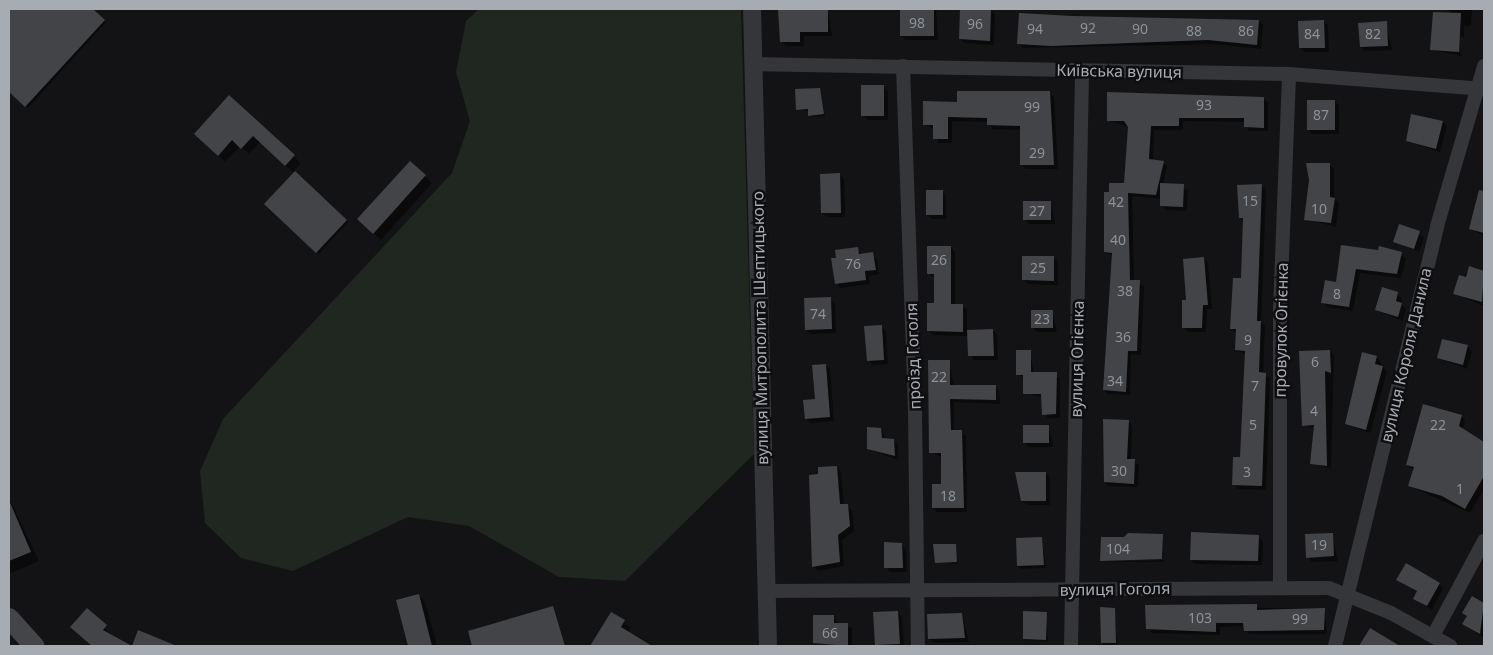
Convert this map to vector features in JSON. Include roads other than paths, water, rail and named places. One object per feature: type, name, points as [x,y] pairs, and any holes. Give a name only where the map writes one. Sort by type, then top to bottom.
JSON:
[{"type":"main road","points":[[9,618],[34,646]]},
{"type":"street","name":"вулиця Митрополита Шептицького","points":[[752,9],[768,646]]},
{"type":"street","name":"Київська вулиця","points":[[753,64],[1289,74],[1481,87]]},
{"type":"street","name":"проїзд Гоголя","points":[[903,66],[918,646]]},
{"type":"street","name":"вулиця Короля Данила","points":[[1335,646],[1437,226],[1481,87],[1484,66]]},
{"type":"street","name":"вулиця Огієнка","points":[[1071,646],[1074,590],[1082,71]]},
{"type":"street","name":"провулок Огієнка","points":[[1280,586],[1280,310],[1289,74]]},
{"type":"street","points":[[1433,636],[1484,541]]},
{"type":"street","name":"вулиця Гоголя","points":[[766,591],[1074,590],[1280,586],[1349,593],[1450,646]]}]
